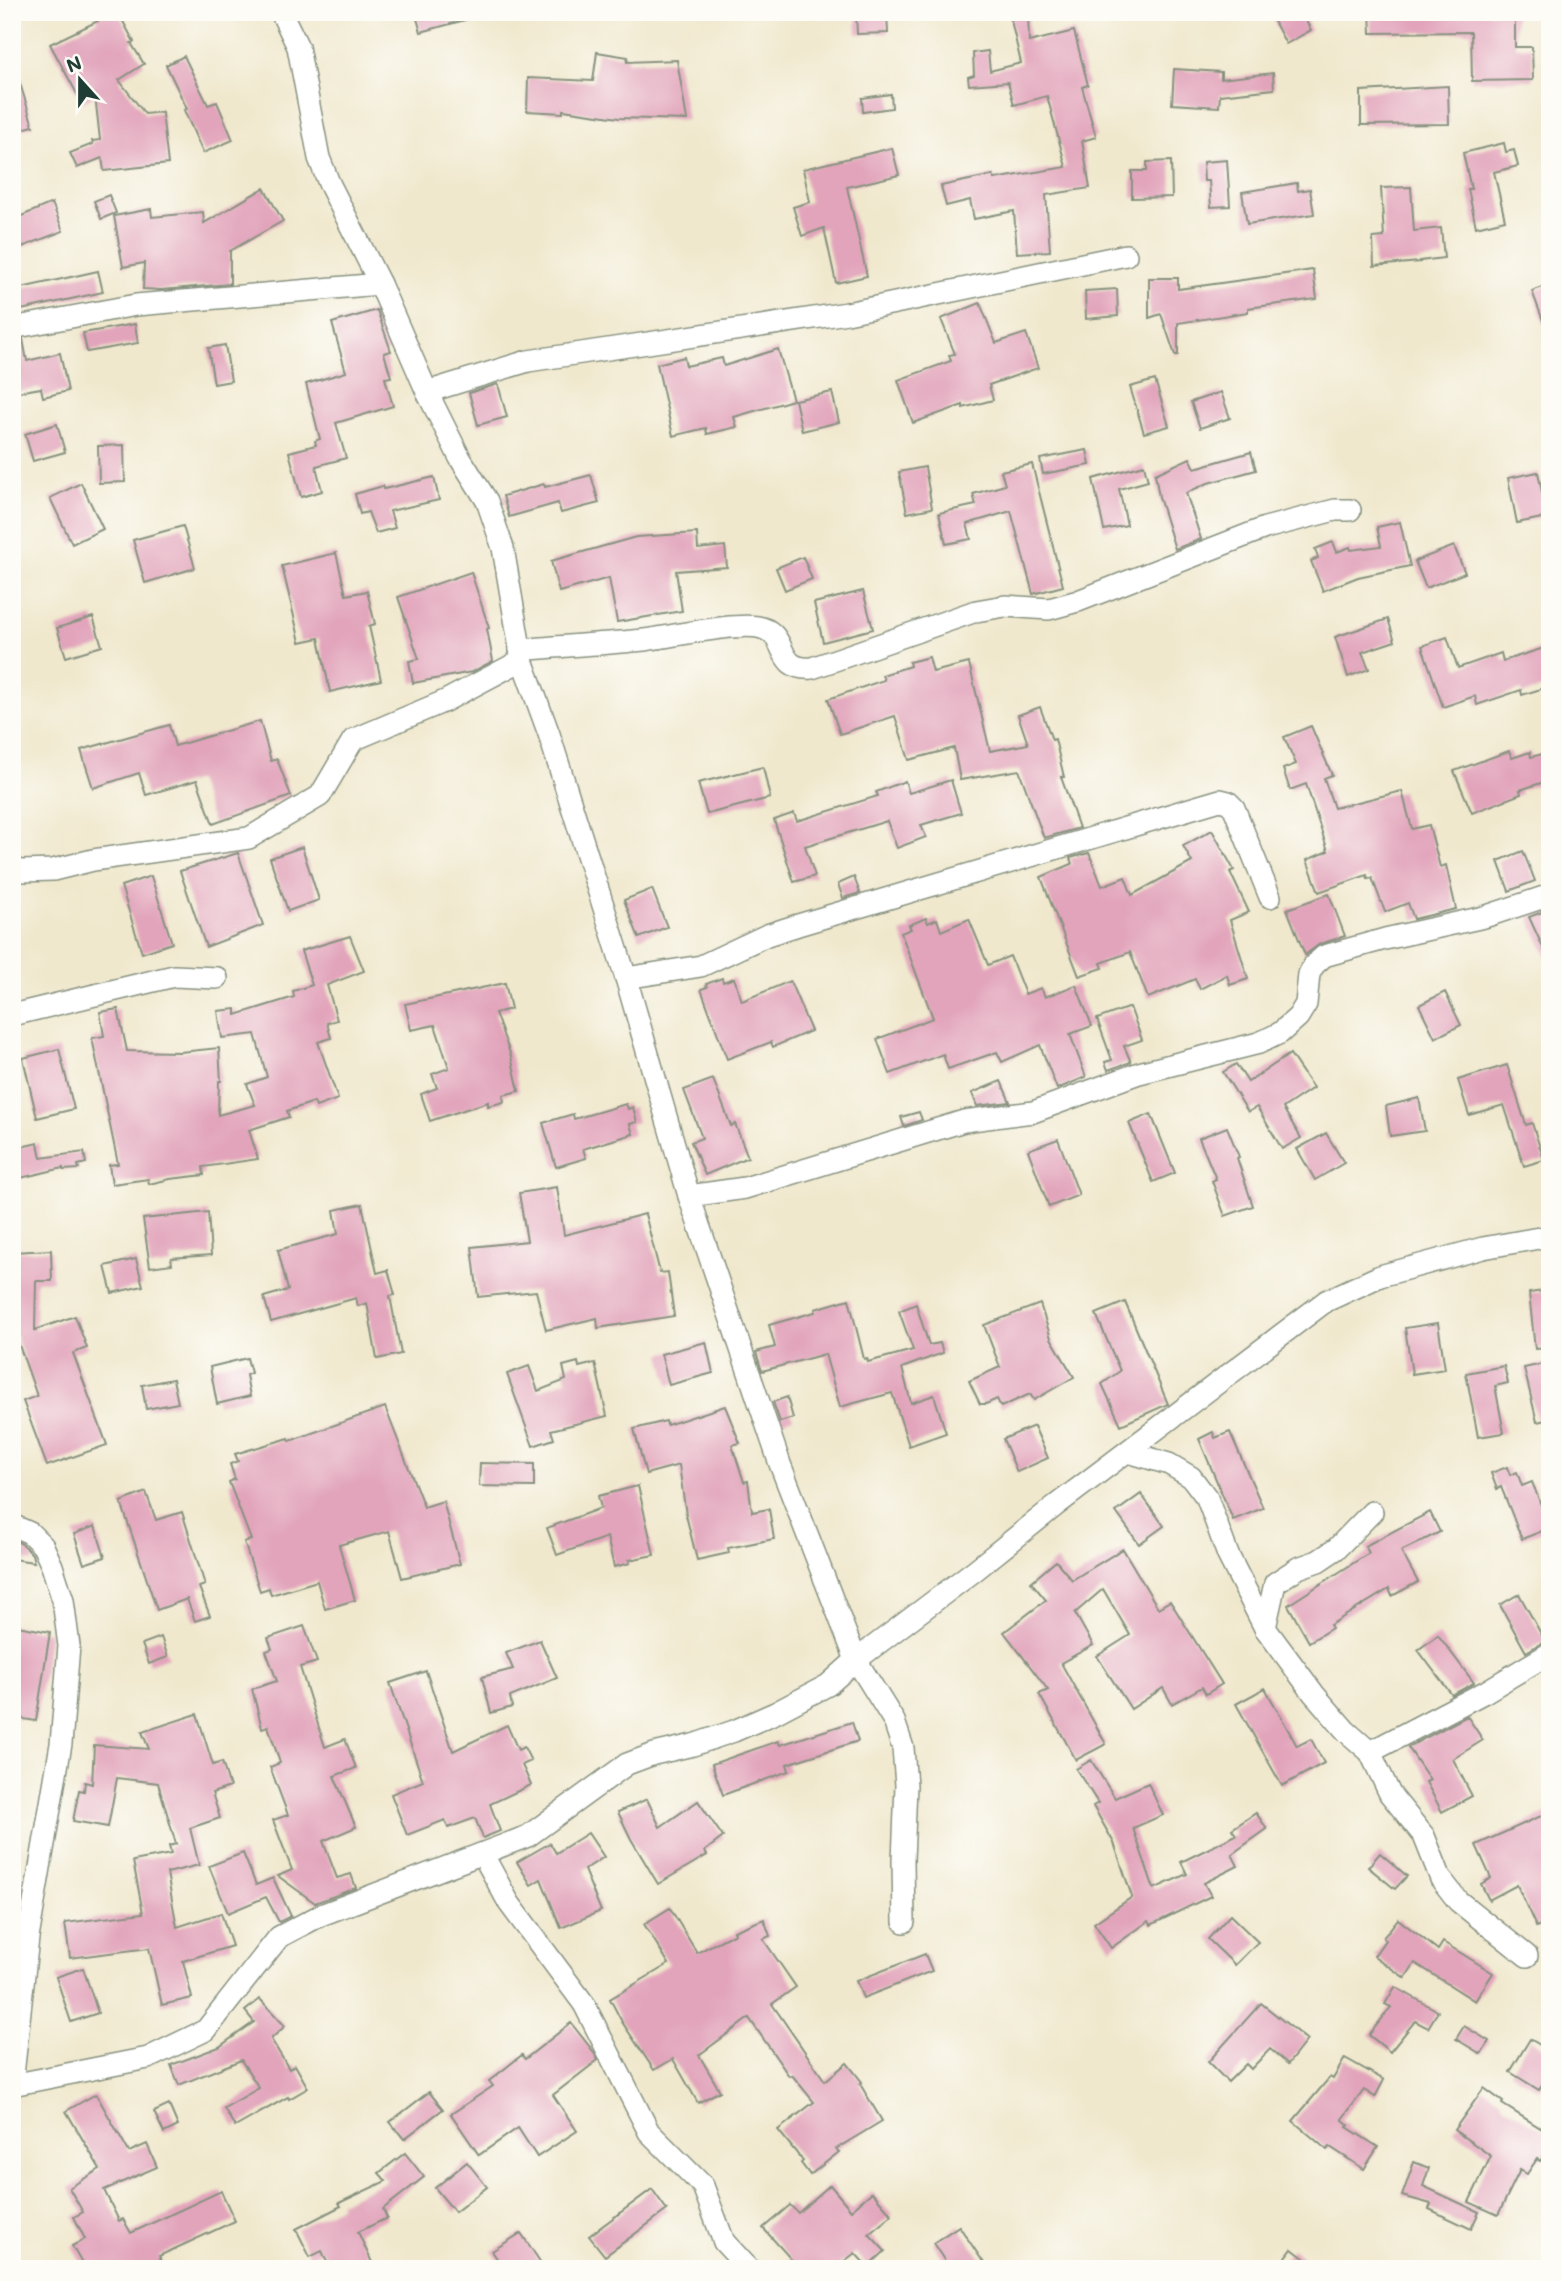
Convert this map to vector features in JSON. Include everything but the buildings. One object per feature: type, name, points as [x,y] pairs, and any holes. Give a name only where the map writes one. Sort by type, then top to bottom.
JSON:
[{"type":"street","points":[[281,12],[298,47],[319,158],[329,183],[380,284],[460,458],[487,500],[503,548],[521,655],[549,734],[626,978],[690,1196],[780,1464],[856,1660],[894,1721],[903,1748],[906,1785],[904,1922]]},
{"type":"street","points":[[428,392],[528,361],[847,313],[1126,255]]},
{"type":"street","points":[[12,328],[136,305],[380,284]]},
{"type":"street","points":[[12,869],[53,870],[93,860],[249,838],[320,796],[353,740],[445,701],[521,655],[745,626],[763,628],[773,634],[790,663],[799,669],[812,668],[975,611],[1005,606],[1049,609],[1078,601],[1265,528],[1335,510],[1350,510]]},
{"type":"street","points":[[626,978],[701,966],[788,928],[1220,800],[1228,802],[1234,808],[1270,897]]},
{"type":"street","points":[[690,1196],[745,1188],[964,1121],[1033,1112],[1139,1073],[1259,1044],[1280,1033],[1298,1017],[1306,1004],[1309,974],[1324,956],[1385,939],[1485,917],[1550,895]]},
{"type":"street","points":[[12,1015],[174,976],[217,978]]},
{"type":"street","points":[[12,1525],[30,1533],[43,1546],[63,1600],[69,1646],[61,1744],[28,1938],[12,2084],[148,2058],[206,2030],[279,1937],[321,1915],[528,1836],[627,1764],[670,1749],[693,1745],[775,1713],[828,1685],[856,1660],[1055,1506],[1326,1301],[1380,1276],[1483,1248],[1550,1236]]},
{"type":"street","points":[[1128,1452],[1169,1464],[1191,1478],[1207,1498],[1228,1555],[1265,1628],[1314,1694],[1346,1731],[1370,1752],[1390,1794],[1424,1836],[1441,1880],[1458,1901],[1527,1956]]},
{"type":"street","points":[[1265,1628],[1275,1583],[1298,1568],[1318,1562],[1336,1549],[1372,1512]]},
{"type":"street","points":[[1370,1752],[1485,1692],[1550,1653]]},
{"type":"street","points":[[483,1855],[509,1903],[584,2004],[649,2132],[703,2186],[724,2242],[749,2269]]}]
